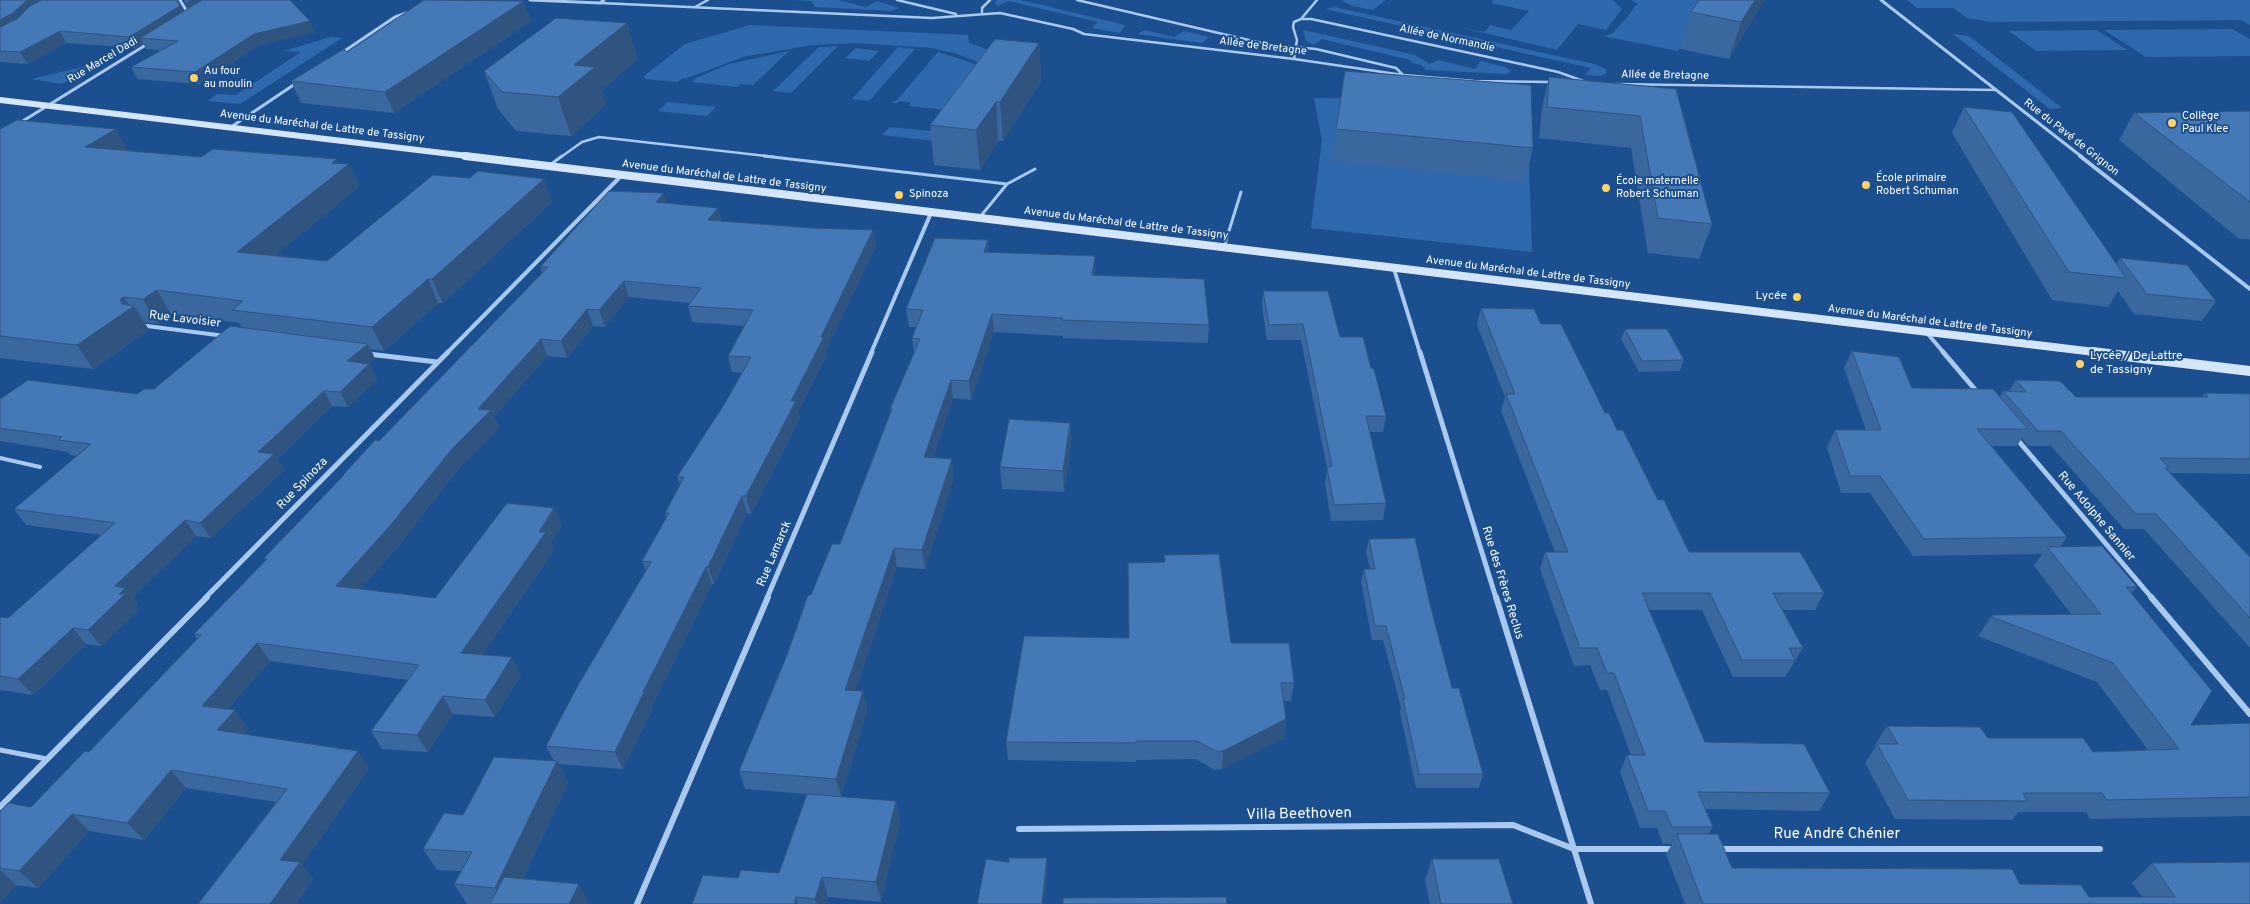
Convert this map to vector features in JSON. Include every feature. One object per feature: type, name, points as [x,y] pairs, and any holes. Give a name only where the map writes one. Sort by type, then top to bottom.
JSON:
[{"type":"street","points":[[180,0],[190,18],[198,14]]},
{"type":"street","name":"Allée de Bretagne","points":[[530,0],[602,1]]},
{"type":"street","name":"Rue du Pavé de Grignon","points":[[1881,0],[2250,289]]},
{"type":"street","points":[[333,58],[395,17],[416,9]]},
{"type":"street","name":"Rue Marcel Dadi","points":[[14,126],[152,42]]},
{"type":"street","points":[[231,127],[303,78]]},
{"type":"street","name":"Avenue du Maréchal de Lattre de Tassigny","points":[[0,100],[2250,371]]},
{"type":"street","name":"Rue Spinoza","points":[[0,807],[621,176]]},
{"type":"street","name":"Rue Lamarck","points":[[637,904],[931,213]]},
{"type":"street","name":"Rue des Frères Reclus","points":[[1394,268],[1591,904]]},
{"type":"street","name":"Rue Lavoisier","points":[[139,325],[236,337]]},
{"type":"street","points":[[1927,333],[1985,402]]},
{"type":"street","points":[[362,353],[436,362]]},
{"type":"street","name":"Rue Adolphe Sannier","points":[[2011,432],[2250,714]]},
{"type":"street","name":"Villa Beethoven","points":[[1019,830],[1513,825],[1574,848]]},
{"type":"street","points":[[1574,848],[1683,849]]},
{"type":"street","name":"Rue André Chénier","points":[[1713,849],[2100,849]]},
{"type":"lane","points":[[693,7],[708,0]]},
{"type":"lane","points":[[897,0],[958,15]]},
{"type":"lane","points":[[982,14],[982,8],[990,0]]},
{"type":"lane","points":[[1077,0],[1270,45],[1296,46],[1396,68],[1403,75]]},
{"type":"lane","points":[[1294,59],[1297,40],[1292,27],[1294,22],[1302,19],[1317,0]]},
{"type":"lane","name":"Allée de Bretagne","points":[[602,1],[932,18],[982,14],[1016,15],[1073,29],[1084,34],[1294,59],[1403,75],[1474,80],[1559,82]]},
{"type":"lane","name":"Allée de Normandie","points":[[1302,19],[1319,19],[1558,72],[1588,83],[1578,83]]},
{"type":"lane","name":"Allée de Bretagne","points":[[1613,84],[1996,90]]},
{"type":"lane","points":[[549,167],[582,142],[599,137],[1007,184]]},
{"type":"lane","points":[[979,218],[1007,184],[1035,169]]},
{"type":"lane","points":[[1224,247],[1241,192]]},
{"type":"lane","points":[[0,458],[40,467]]},
{"type":"lane","points":[[0,750],[47,759]]},
{"type":"shaded area","points":[[793,0],[838,0],[866,7],[877,1],[899,8],[892,11],[815,7],[811,1]]},
{"type":"shaded area","points":[[997,0],[1021,0],[1125,25],[1120,33],[1092,28],[1098,22],[1008,1],[998,6],[995,3]]},
{"type":"shaded area","points":[[1341,0],[1386,0],[1373,10],[1352,6]]},
{"type":"shaded area","points":[[1494,0],[1613,0],[1622,9],[1606,30],[1578,24],[1557,50],[1463,28],[1485,32],[1490,25],[1511,30],[1529,11],[1491,3]]},
{"type":"shaded area","points":[[1631,0],[1739,0],[1694,28],[1678,51],[1603,36],[1612,34],[1638,4]]},
{"type":"shaded area","points":[[1907,0],[2250,0],[2250,25],[2241,20],[1991,22],[1967,18],[1953,8],[1917,8]]},
{"type":"shaded area","points":[[1334,7],[1594,64],[1606,69],[1607,73],[1601,76],[1585,75],[1591,68],[1325,9]]},
{"type":"shaded area","points":[[750,25],[968,35],[969,43],[986,49],[990,47],[984,64],[954,53],[932,48],[856,43],[812,45],[743,57],[683,78],[677,82],[645,79],[644,76],[685,44]]},
{"type":"shaded area","points":[[2232,29],[2250,39],[2250,56],[2146,57],[2104,30]]},
{"type":"shaded area","points":[[1145,30],[1174,37],[1184,31],[1209,37],[1202,43],[1137,34]]},
{"type":"shaded area","points":[[1303,30],[1415,55],[1430,64],[1439,60],[1475,69],[1480,61],[1505,67],[1511,71],[1506,74],[1426,70],[1421,65],[1412,63],[1410,60],[1322,39],[1314,45],[1306,41]]},
{"type":"shaded area","points":[[2097,30],[2127,50],[2036,51],[2009,31]]},
{"type":"shaded area","points":[[1953,34],[1969,36],[2062,108],[2050,109]]},
{"type":"shaded area","points":[[330,37],[342,38],[240,104],[208,101],[217,94],[236,95],[301,52],[284,51]]},
{"type":"shaded area","points":[[838,46],[791,93],[773,91],[819,47]]},
{"type":"shaded area","points":[[898,47],[915,49],[869,101],[852,99]]},
{"type":"shaded area","points":[[856,48],[879,51],[869,61],[845,58]]},
{"type":"shaded area","points":[[789,51],[753,85],[741,84],[737,87],[692,82],[696,78],[729,64]]},
{"type":"shaded area","points":[[938,52],[978,65],[956,111],[909,106],[911,102],[900,101],[891,103],[897,100]]},
{"type":"shaded area","points":[[99,63],[62,84],[31,79]]},
{"type":"shaded area","points":[[1314,98],[1527,101],[1532,252],[1311,228],[1322,140]]},
{"type":"shaded area","points":[[668,102],[716,107],[707,116],[658,111]]},
{"type":"shaded area","points":[[890,127],[942,132],[935,141],[882,135]]},
{"type":"building","points":[[0,0],[27,0],[13,13],[0,20]]},
{"type":"building","points":[[42,0],[177,0],[180,6],[129,37],[60,31],[20,52],[0,51],[0,27],[17,19],[30,6]]},
{"type":"building","points":[[202,0],[290,0],[310,21],[254,34],[195,72],[131,67],[178,41],[140,38]]},
{"type":"building","points":[[424,0],[524,1],[385,92],[291,81],[344,49],[347,52]]},
{"type":"building","points":[[1699,0],[1755,0],[1741,22],[1691,12]]},
{"type":"building","points":[[556,18],[627,23],[574,65],[595,67],[558,97],[502,92],[484,71]]},
{"type":"building","points":[[995,39],[1039,43],[1000,102],[996,102],[976,130],[930,125]]},
{"type":"building","points":[[1345,71],[1531,85],[1533,148],[1336,129]]},
{"type":"building","points":[[1549,77],[1676,89],[1712,224],[1658,218],[1640,116],[1547,107]]},
{"type":"building","points":[[1964,107],[2012,112],[2126,278],[2069,272]]},
{"type":"building","points":[[2250,111],[2250,202],[2134,113]]},
{"type":"building","points":[[17,120],[116,129],[85,147],[201,157],[213,149],[337,159],[332,163],[349,164],[237,252],[327,261],[433,175],[470,178],[478,171],[544,179],[432,279],[428,279],[372,327],[232,310],[243,301],[157,290],[143,299],[124,297],[120,299],[122,304],[134,306],[77,345],[0,336],[0,129]]},
{"type":"building","points":[[609,191],[664,193],[656,202],[718,208],[708,220],[812,228],[873,230],[821,337],[824,337],[791,401],[796,401],[746,496],[742,496],[708,567],[706,567],[643,692],[615,752],[546,746],[577,687],[651,562],[642,561],[669,513],[665,513],[684,477],[677,477],[725,403],[751,357],[728,356],[753,310],[688,306],[701,288],[624,281],[599,310],[587,309],[561,341],[541,339],[478,409],[491,410],[452,449],[389,527],[336,586],[435,598],[507,503],[554,508],[539,532],[546,532],[461,653],[512,657],[485,700],[443,696],[417,735],[371,731],[419,665],[257,643],[202,706],[235,710],[217,730],[358,751],[280,860],[300,862],[270,904],[198,904],[287,789],[171,770],[127,823],[72,814],[19,871],[0,868],[0,812],[8,803],[31,807],[85,751],[89,752],[201,635],[194,634],[267,559],[264,558],[375,440],[379,441],[548,267],[540,267]]},
{"type":"building","points":[[935,238],[988,240],[984,252],[1095,256],[1092,275],[1204,279],[1209,325],[1062,320],[1063,318],[992,314],[969,381],[951,380],[924,457],[952,459],[922,550],[894,548],[845,690],[863,691],[836,779],[739,771],[787,655],[808,595],[811,595],[832,544],[840,544],[892,409],[890,409],[920,339],[912,338],[923,310],[906,309]]},
{"type":"building","points":[[2120,258],[2187,265],[2216,301],[2147,294]]},
{"type":"building","points":[[1263,291],[1328,291],[1340,337],[1363,337],[1371,368],[1374,369],[1386,416],[1366,416],[1386,503],[1334,505],[1327,467],[1332,466],[1303,324],[1269,325]]},
{"type":"building","points":[[1481,308],[1534,309],[1541,324],[1561,324],[1605,413],[1609,413],[1617,430],[1623,430],[1658,500],[1664,500],[1689,552],[1800,552],[1824,593],[1773,593],[1803,648],[1789,648],[1795,660],[1742,660],[1710,593],[1642,593],[1705,742],[1804,744],[1830,793],[1698,792],[1713,827],[1672,827],[1665,811],[1648,811],[1627,755],[1645,755],[1614,673],[1607,673],[1597,648],[1580,648],[1545,552],[1568,552],[1506,394],[1515,394]]},
{"type":"building","points":[[230,326],[368,344],[347,361],[369,364],[340,392],[324,391],[258,452],[274,454],[200,523],[185,520],[115,586],[125,588],[119,594],[125,594],[88,630],[73,628],[18,679],[0,676],[0,617],[8,618],[115,523],[14,509],[91,444],[59,440],[62,437],[0,428],[0,399],[28,380],[137,394],[144,389],[154,389]]},
{"type":"building","points":[[1625,329],[1667,329],[1684,360],[1642,361]]},
{"type":"building","points":[[1852,351],[1899,357],[1912,388],[1993,389],[2028,429],[1977,429],[2067,537],[1924,539],[1880,476],[1850,476],[1835,430],[1881,430]]},
{"type":"building","points":[[2016,380],[2060,381],[2076,397],[2208,397],[2205,393],[2250,394],[2250,459],[2160,458],[2169,468],[2165,468],[2250,557],[2250,618],[2156,514],[2136,514],[2061,431],[2038,431],[2003,391],[2026,392]]},
{"type":"building","points":[[1009,419],[1070,423],[1063,471],[1000,467]]},
{"type":"building","points":[[1415,538],[1452,688],[1459,688],[1483,774],[1419,774],[1403,699],[1405,699],[1386,626],[1375,626],[1364,569],[1375,569],[1369,539]]},
{"type":"building","points":[[2102,546],[2137,587],[2126,587],[2212,691],[2191,725],[2250,723],[2250,797],[2107,800],[2102,793],[2023,793],[2027,801],[1908,800],[1877,744],[1898,744],[1887,726],[1980,727],[1988,738],[2083,738],[2093,752],[2179,749],[2113,663],[1992,617],[1992,615],[2101,614],[2047,547]]},
{"type":"building","points":[[1219,554],[1231,643],[1289,643],[1294,683],[1281,683],[1286,719],[1223,751],[1216,751],[1197,741],[1136,741],[1136,743],[1006,742],[1024,636],[1129,638],[1128,563],[1165,562],[1164,555]]},
{"type":"building","points":[[494,757],[557,761],[495,888],[454,884],[472,852],[423,849],[444,813],[463,815]]},
{"type":"building","points":[[807,794],[896,801],[876,882],[822,877],[815,899],[796,897],[794,904],[692,904],[703,875],[738,878],[741,870],[779,873]]},
{"type":"building","points":[[1677,834],[1718,834],[1732,868],[2012,869],[2020,884],[2081,885],[2089,897],[2175,897],[2152,863],[2250,862],[2250,904],[1703,904]]},
{"type":"building","points":[[1009,858],[1047,858],[1042,904],[977,904],[986,859],[1009,862]]},
{"type":"building","points":[[1432,859],[1499,859],[1513,904],[1441,904]]},
{"type":"building","points":[[504,877],[579,884],[569,904],[490,904]]},
{"type":"building","points":[[1226,897],[1227,904],[1063,904],[1063,898]]},
{"type":"place","name":"Au four au moulin","points":[[194,78]]},
{"type":"place","name":"Collège Paul Klee","points":[[2172,123]]},
{"type":"place","name":"École primaire Robert Schuman","points":[[1866,185]]},
{"type":"place","name":"École maternelle Robert Schuman","points":[[1606,188]]},
{"type":"place","name":"Spinoza","points":[[899,195]]},
{"type":"place","name":"Lycée","points":[[1797,297]]},
{"type":"place","name":"Lycée / De Lattre de Tassigny","points":[[2080,364]]}]
